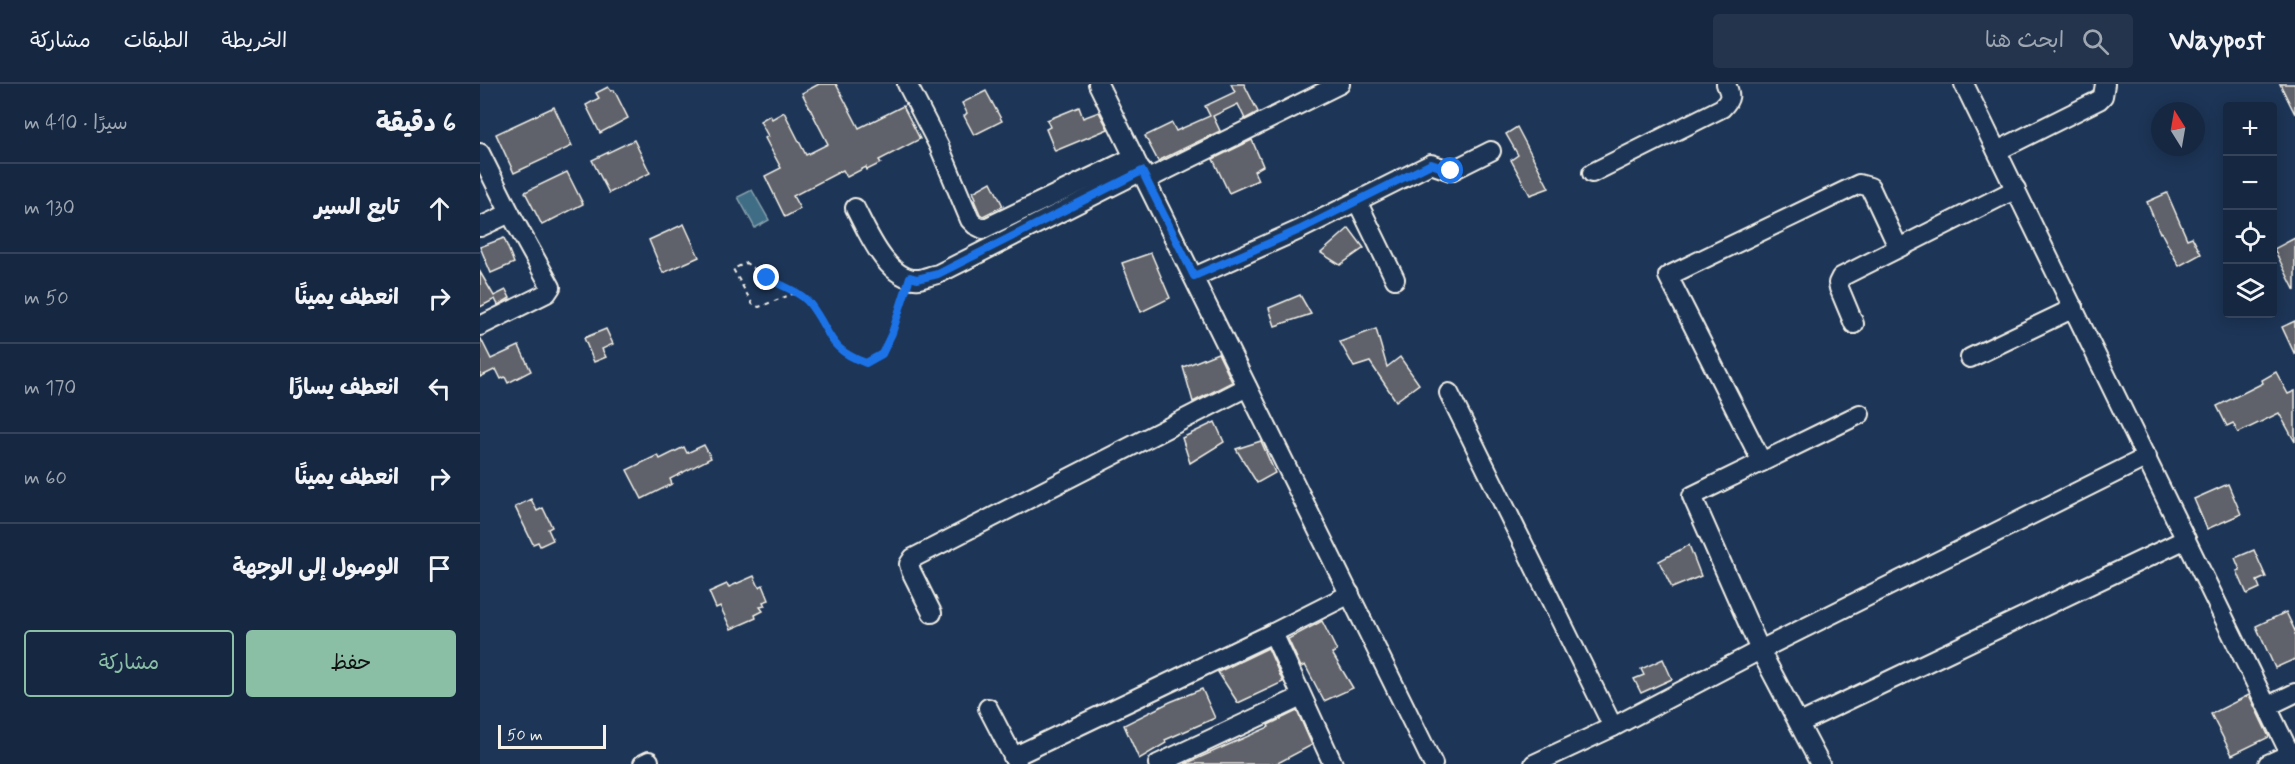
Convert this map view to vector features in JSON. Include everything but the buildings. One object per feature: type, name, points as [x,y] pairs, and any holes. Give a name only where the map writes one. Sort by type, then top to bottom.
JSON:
[{"type":"street","points":[[907,84],[939,146],[970,220],[983,229],[1141,170],[1340,84]]},
{"type":"street","points":[[1098,84],[1433,764]]},
{"type":"street","points":[[1592,173],[1722,108],[1730,100],[1726,84]]},
{"type":"street","points":[[1964,84],[2293,759],[2268,764]]},
{"type":"street","points":[[1998,151],[2099,100],[2103,96],[2105,84]]},
{"type":"street","points":[[1194,276],[1299,230],[1431,164],[1451,171],[1491,151]]},
{"type":"street","points":[[480,153],[551,287],[546,293],[480,326]]},
{"type":"street","points":[[855,208],[877,250],[899,274],[917,279],[938,274],[1141,170]]},
{"type":"street","points":[[1761,462],[1668,276],[1859,184],[1870,187],[1898,247]]},
{"type":"street","points":[[1854,324],[1839,288],[1838,282],[1841,277],[2016,189]]},
{"type":"street","points":[[1357,201],[1395,279]]},
{"type":"street","points":[[480,227],[510,213]]},
{"type":"street","points":[[1970,358],[2074,308]]},
{"type":"street","points":[[932,614],[911,571],[909,564],[913,558],[1247,387]]},
{"type":"street","points":[[1449,393],[1613,727]]},
{"type":"street","points":[[1820,764],[1760,650],[1692,496],[1860,414]]},
{"type":"street","points":[[1534,764],[1613,727],[1760,650],[2147,457]]},
{"type":"street","points":[[1800,723],[2186,539]]},
{"type":"street","points":[[988,708],[1015,760],[1350,594]]},
{"type":"street","points":[[1273,633],[1333,764]]},
{"type":"street","points":[[2268,706],[2295,693]]},
{"type":"street","points":[[1158,764],[1301,697]]},
{"type":"path","points":[[795,292],[759,307],[753,305],[733,269],[746,263],[767,278],[795,292],[809,302],[831,340],[847,356],[866,363],[882,354],[892,333],[910,277]]},
{"type":"water","points":[[752,190],[769,220],[755,228],[738,197]]},
{"type":"route","points":[[767,278],[809,302],[831,340],[847,356],[866,363],[882,354],[892,333],[910,277],[917,279],[938,274],[1142,171],[1194,276],[1299,230],[1431,164],[1451,171]]}]
